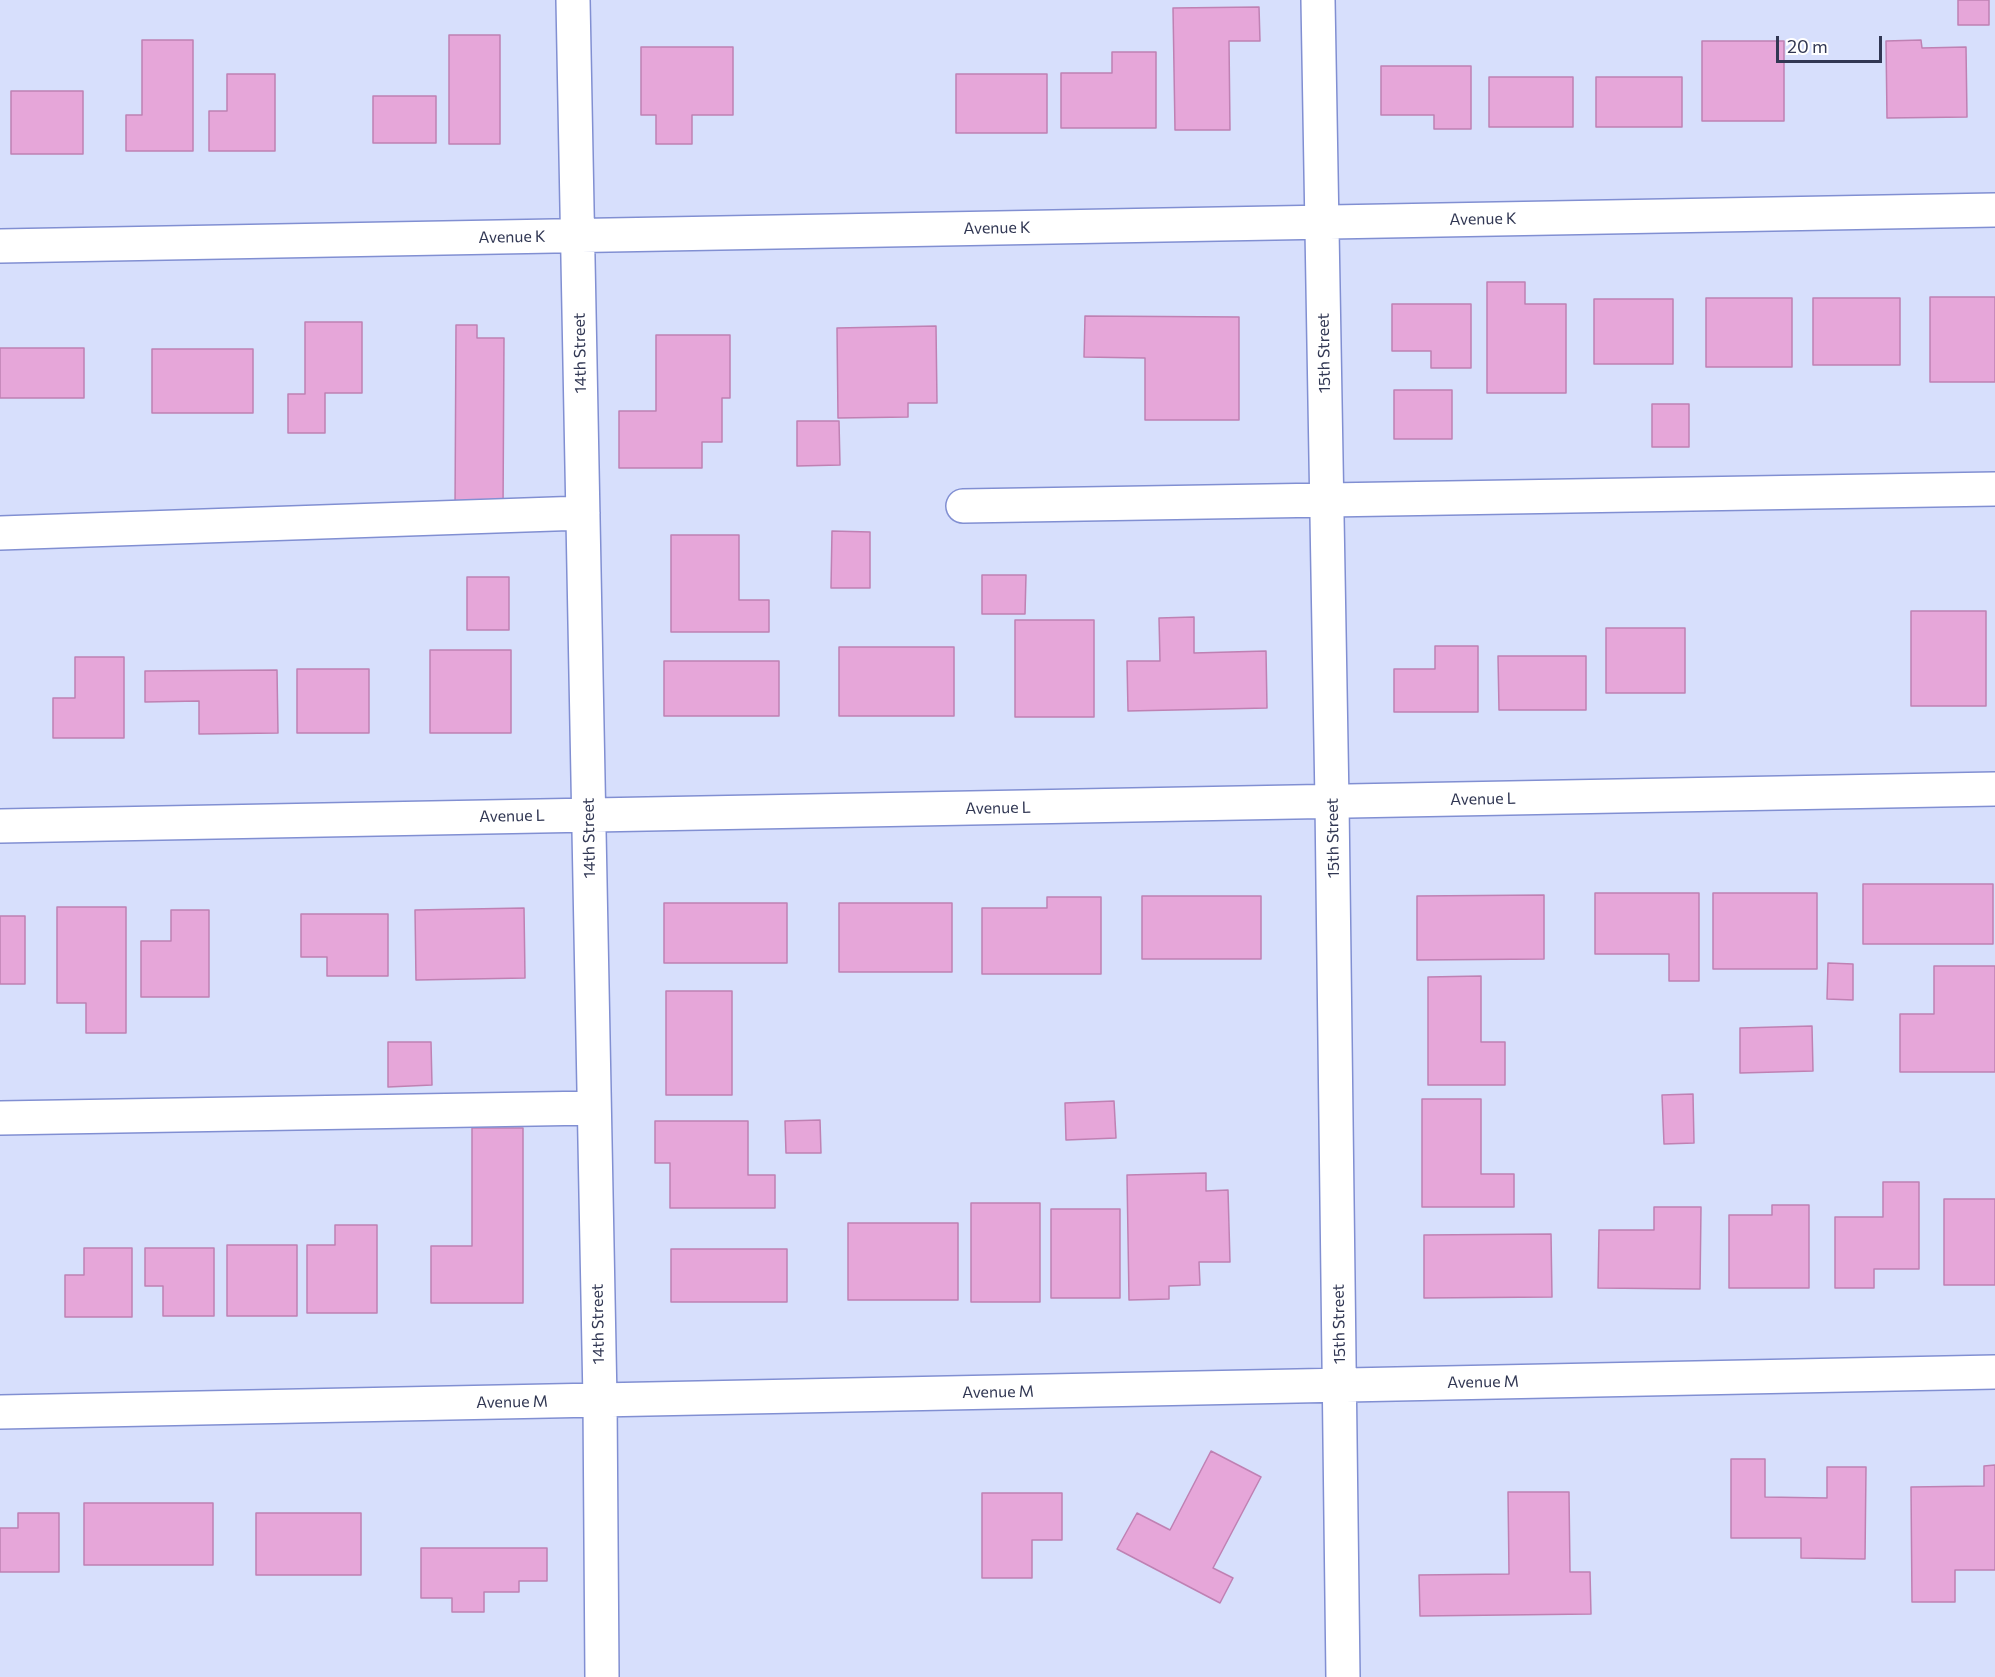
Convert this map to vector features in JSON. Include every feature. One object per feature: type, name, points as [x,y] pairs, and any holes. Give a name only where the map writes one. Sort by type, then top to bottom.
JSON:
[{"type":"street","name":"14th Street","points":[[573,0],[600,1400],[602,1677]]},
{"type":"street","name":"15th Street","points":[[1318,0],[1332,802],[1343,1677]]},
{"type":"street","name":"Avenue K","points":[[0,246],[1995,210]]},
{"type":"street","points":[[963,506],[1995,489]]},
{"type":"street","points":[[0,533],[583,513]]},
{"type":"street","name":"Avenue L","points":[[0,826],[1995,789]]},
{"type":"street","points":[[0,1118],[594,1108]]},
{"type":"street","name":"Avenue M","points":[[0,1412],[1995,1372]]},
{"type":"building","points":[[1958,0],[1989,0],[1989,25],[1958,25]]},
{"type":"building","points":[[1259,7],[1260,41],[1229,41],[1230,130],[1175,130],[1173,8]]},
{"type":"building","points":[[449,35],[500,35],[500,144],[449,144]]},
{"type":"building","points":[[142,40],[193,40],[193,151],[126,151],[126,115],[142,115]]},
{"type":"building","points":[[1921,40],[1922,48],[1966,47],[1967,117],[1887,118],[1886,41]]},
{"type":"building","points":[[1702,41],[1784,41],[1784,121],[1702,121]]},
{"type":"building","points":[[641,47],[733,47],[733,115],[692,115],[692,144],[656,144],[656,115],[641,115]]},
{"type":"building","points":[[1112,52],[1156,52],[1156,128],[1061,128],[1061,73],[1112,73]]},
{"type":"building","points":[[1381,66],[1471,66],[1471,129],[1434,129],[1434,115],[1381,115]]},
{"type":"building","points":[[227,74],[275,74],[275,151],[209,151],[209,111],[227,111]]},
{"type":"building","points":[[956,74],[1047,74],[1047,133],[956,133]]},
{"type":"building","points":[[1489,77],[1573,77],[1573,127],[1489,127]]},
{"type":"building","points":[[1596,77],[1682,77],[1682,127],[1596,127]]},
{"type":"building","points":[[11,91],[83,91],[83,154],[11,154]]},
{"type":"building","points":[[373,96],[436,96],[436,143],[373,143]]},
{"type":"building","points":[[1487,282],[1525,282],[1525,304],[1566,304],[1566,393],[1487,393]]},
{"type":"building","points":[[1930,297],[1995,297],[1995,382],[1930,382]]},
{"type":"building","points":[[1706,298],[1792,298],[1792,367],[1706,367]]},
{"type":"building","points":[[1813,298],[1900,298],[1900,365],[1813,365]]},
{"type":"building","points":[[1594,299],[1673,299],[1673,364],[1594,364]]},
{"type":"building","points":[[1392,304],[1471,304],[1471,368],[1431,368],[1431,351],[1392,351]]},
{"type":"building","points":[[1085,316],[1239,317],[1239,420],[1145,420],[1145,358],[1084,357]]},
{"type":"building","points":[[305,322],[362,322],[362,393],[325,393],[325,433],[288,433],[288,394],[305,394]]},
{"type":"building","points":[[456,325],[477,325],[477,338],[504,338],[503,511],[455,511]]},
{"type":"building","points":[[936,326],[937,403],[908,403],[908,417],[838,418],[837,328]]},
{"type":"building","points":[[656,335],[730,335],[730,398],[722,398],[722,442],[702,442],[702,468],[619,468],[619,411],[656,411]]},
{"type":"building","points":[[0,348],[84,348],[84,398],[0,398]]},
{"type":"building","points":[[152,349],[253,349],[253,413],[152,413]]},
{"type":"building","points":[[1394,390],[1452,390],[1452,439],[1394,439]]},
{"type":"building","points":[[1652,404],[1689,404],[1689,447],[1652,447]]},
{"type":"building","points":[[797,421],[839,421],[840,465],[797,466]]},
{"type":"building","points":[[832,531],[870,532],[870,588],[831,588]]},
{"type":"building","points":[[671,535],[739,535],[739,600],[769,600],[769,632],[671,632]]},
{"type":"building","points":[[982,575],[1026,575],[1025,614],[982,614]]},
{"type":"building","points":[[467,577],[509,577],[509,630],[467,630]]},
{"type":"building","points":[[1911,611],[1986,611],[1986,706],[1911,706]]},
{"type":"building","points":[[1194,617],[1194,653],[1266,651],[1267,708],[1128,711],[1127,661],[1160,661],[1159,618]]},
{"type":"building","points":[[1015,620],[1094,620],[1094,717],[1015,717]]},
{"type":"building","points":[[1606,628],[1685,628],[1685,693],[1606,693]]},
{"type":"building","points":[[1435,646],[1478,646],[1478,712],[1394,712],[1394,669],[1435,669]]},
{"type":"building","points":[[839,647],[954,647],[954,716],[839,716]]},
{"type":"building","points":[[430,650],[511,650],[511,733],[430,733]]},
{"type":"building","points":[[1498,656],[1586,656],[1586,710],[1499,710]]},
{"type":"building","points":[[75,657],[124,657],[124,738],[53,738],[53,698],[75,698]]},
{"type":"building","points":[[664,661],[779,661],[779,716],[664,716]]},
{"type":"building","points":[[297,669],[369,669],[369,733],[297,733]]},
{"type":"building","points":[[277,670],[278,733],[199,734],[199,701],[145,702],[145,671]]},
{"type":"building","points":[[1863,884],[1993,884],[1993,944],[1863,944]]},
{"type":"building","points":[[1595,893],[1699,893],[1699,981],[1669,981],[1669,954],[1595,954]]},
{"type":"building","points":[[1713,893],[1817,893],[1817,969],[1713,969]]},
{"type":"building","points":[[1544,895],[1544,959],[1417,960],[1417,896]]},
{"type":"building","points":[[1142,896],[1261,896],[1261,959],[1142,959]]},
{"type":"building","points":[[1047,897],[1101,897],[1101,974],[982,974],[982,908],[1047,908]]},
{"type":"building","points":[[664,903],[787,903],[787,963],[664,963]]},
{"type":"building","points":[[839,903],[952,903],[952,972],[839,972]]},
{"type":"building","points":[[57,907],[126,907],[126,1033],[86,1033],[86,1003],[57,1003]]},
{"type":"building","points":[[524,908],[525,978],[416,980],[415,910]]},
{"type":"building","points":[[171,910],[209,910],[209,997],[141,997],[141,941],[171,941]]},
{"type":"building","points":[[301,914],[388,914],[388,976],[327,976],[327,957],[301,957]]},
{"type":"building","points":[[0,916],[25,916],[25,984],[0,984]]},
{"type":"building","points":[[1828,963],[1853,964],[1853,1000],[1827,999]]},
{"type":"building","points":[[1934,966],[1995,966],[1995,1072],[1900,1072],[1900,1014],[1934,1014]]},
{"type":"building","points":[[1481,976],[1481,1042],[1505,1042],[1505,1085],[1428,1085],[1428,977]]},
{"type":"building","points":[[666,991],[732,991],[732,1095],[666,1095]]},
{"type":"building","points":[[1812,1026],[1813,1071],[1740,1073],[1740,1028]]},
{"type":"building","points":[[388,1042],[431,1042],[432,1085],[388,1087]]},
{"type":"building","points":[[1693,1094],[1694,1143],[1664,1144],[1662,1095]]},
{"type":"building","points":[[1422,1099],[1481,1099],[1481,1174],[1514,1174],[1514,1207],[1422,1207]]},
{"type":"building","points":[[1114,1101],[1116,1138],[1066,1140],[1065,1103]]},
{"type":"building","points":[[820,1120],[821,1153],[786,1153],[785,1121]]},
{"type":"building","points":[[655,1121],[748,1121],[748,1175],[775,1175],[775,1208],[670,1208],[670,1163],[655,1163]]},
{"type":"building","points":[[472,1128],[523,1128],[523,1303],[431,1303],[431,1246],[472,1246]]},
{"type":"building","points":[[1206,1173],[1206,1191],[1228,1190],[1230,1262],[1199,1262],[1200,1285],[1169,1286],[1169,1299],[1129,1300],[1127,1175]]},
{"type":"building","points":[[1883,1182],[1919,1182],[1919,1269],[1874,1269],[1874,1288],[1835,1288],[1835,1217],[1883,1217]]},
{"type":"building","points":[[1944,1199],[1995,1199],[1995,1285],[1944,1285]]},
{"type":"building","points":[[971,1203],[1040,1203],[1040,1302],[971,1302]]},
{"type":"building","points":[[1772,1205],[1809,1205],[1809,1288],[1729,1288],[1729,1215],[1772,1215]]},
{"type":"building","points":[[1654,1207],[1701,1207],[1700,1289],[1598,1288],[1599,1230],[1654,1230]]},
{"type":"building","points":[[1051,1209],[1120,1209],[1120,1298],[1051,1298]]},
{"type":"building","points":[[848,1223],[958,1223],[958,1300],[848,1300]]},
{"type":"building","points":[[335,1225],[377,1225],[377,1313],[307,1313],[307,1245],[335,1245]]},
{"type":"building","points":[[1551,1234],[1552,1297],[1424,1298],[1424,1235]]},
{"type":"building","points":[[227,1245],[297,1245],[297,1316],[227,1316]]},
{"type":"building","points":[[84,1248],[132,1248],[132,1317],[65,1317],[65,1275],[84,1275]]},
{"type":"building","points":[[145,1248],[214,1248],[214,1316],[163,1316],[163,1286],[145,1286]]},
{"type":"building","points":[[671,1249],[787,1249],[787,1302],[671,1302]]},
{"type":"building","points":[[1211,1451],[1261,1477],[1213,1568],[1233,1578],[1220,1603],[1117,1549],[1137,1513],[1170,1530]]},
{"type":"building","points":[[1731,1459],[1765,1459],[1765,1497],[1827,1498],[1827,1467],[1866,1467],[1865,1559],[1801,1558],[1801,1538],[1731,1538]]},
{"type":"building","points":[[1995,1465],[1995,1570],[1955,1570],[1955,1602],[1912,1602],[1911,1487],[1984,1486],[1984,1466]]},
{"type":"building","points":[[1508,1492],[1569,1492],[1570,1572],[1590,1572],[1591,1614],[1420,1616],[1419,1575],[1509,1574]]},
{"type":"building","points":[[982,1493],[1062,1493],[1062,1540],[1032,1540],[1032,1578],[982,1578]]},
{"type":"building","points":[[84,1503],[213,1503],[213,1565],[84,1565]]},
{"type":"building","points":[[18,1513],[59,1513],[59,1572],[0,1572],[0,1528],[18,1528]]},
{"type":"building","points":[[256,1513],[361,1513],[361,1575],[256,1575]]},
{"type":"building","points":[[421,1548],[547,1548],[547,1581],[519,1581],[519,1592],[484,1592],[484,1612],[452,1612],[452,1598],[421,1598]]}]
